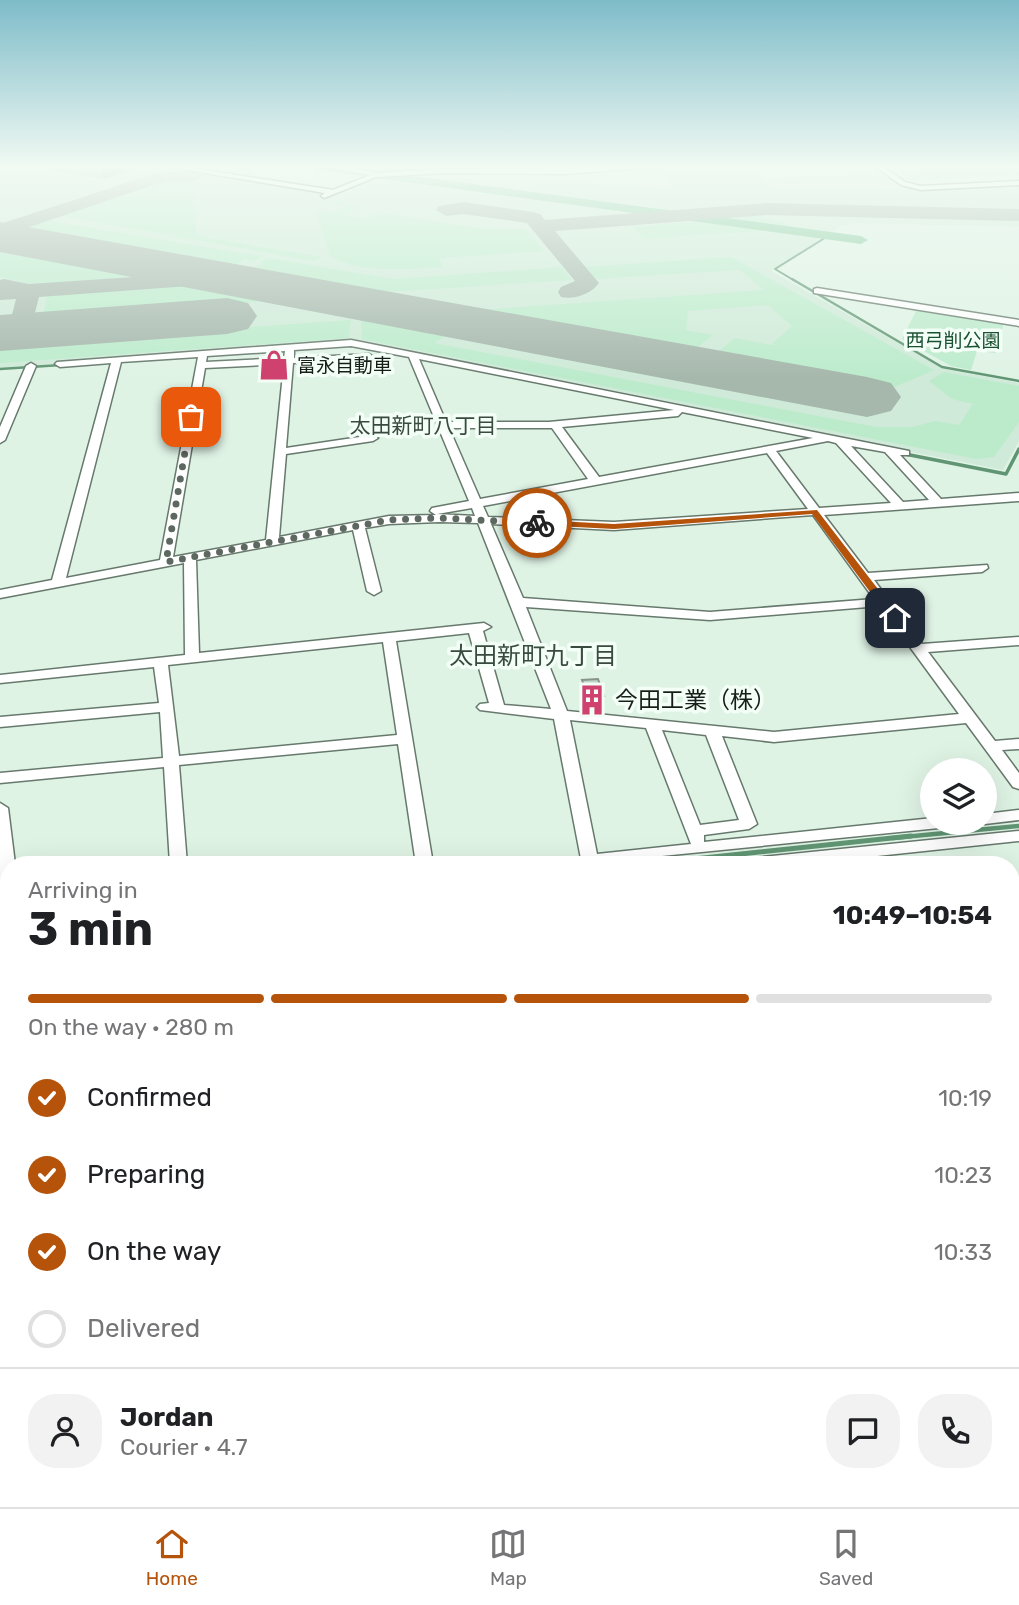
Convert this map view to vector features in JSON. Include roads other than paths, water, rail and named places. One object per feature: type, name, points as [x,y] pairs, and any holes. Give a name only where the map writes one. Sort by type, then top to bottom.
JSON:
[{"type":"street","points":[[817,291],[1019,323]]},
{"type":"street","points":[[202,359],[290,347],[351,343],[905,453]]},
{"type":"street","points":[[272,542],[290,347]]},
{"type":"street","points":[[413,356],[518,602],[561,715],[584,856]]},
{"type":"street","points":[[60,365],[117,360],[369,357]]},
{"type":"street","points":[[166,562],[202,359]]},
{"type":"street","points":[[58,583],[117,360]]},
{"type":"street","points":[[1,437],[31,366]]},
{"type":"street","points":[[0,401],[16,400]]},
{"type":"street","points":[[443,425],[555,424],[697,411]]},
{"type":"street","points":[[555,424],[596,482]]},
{"type":"street","points":[[280,452],[373,439]]},
{"type":"street","points":[[0,594],[358,525],[404,519],[834,439]]},
{"type":"street","points":[[834,439],[900,506]]},
{"type":"street","points":[[771,450],[814,512],[866,577],[1019,784]]},
{"type":"street","points":[[889,450],[938,503]]},
{"type":"street","points":[[404,519],[614,526],[1019,497]]},
{"type":"street","points":[[358,525],[374,591]]},
{"type":"street","points":[[191,557],[192,659]]},
{"type":"street","points":[[866,577],[982,568]]},
{"type":"street","points":[[518,602],[710,616],[883,602]]},
{"type":"street","points":[[0,679],[480,628],[492,707],[774,737],[968,718]]},
{"type":"street","points":[[389,638],[424,856]]},
{"type":"street","points":[[918,649],[1019,641]]},
{"type":"street","points":[[160,662],[167,707],[178,856]]},
{"type":"street","points":[[0,722],[167,707]]},
{"type":"street","points":[[652,724],[701,849]]},
{"type":"street","points":[[693,831],[749,824],[712,730]]},
{"type":"street","points":[[0,778],[405,739]]},
{"type":"street","points":[[990,746],[1019,744]]},
{"type":"street","points":[[0,807],[6,856]]},
{"type":"street","points":[[997,818],[1019,815]]},
{"type":"street","points":[[643,856],[920,825]]},
{"type":"street","points":[[829,856],[1019,836]]},
{"type":"waterway","points":[[795,281],[775,269],[826,237]]},
{"type":"waterway","points":[[841,237],[861,240]]},
{"type":"waterway","points":[[792,279],[942,367],[1019,381]]},
{"type":"waterway","points":[[0,369],[61,365]]},
{"type":"waterway","points":[[905,454],[1006,474],[1019,449]]},
{"type":"waterway","points":[[893,838],[1019,826]]},
{"type":"waterway","points":[[722,856],[911,836]]},
{"type":"place","name":"富永自動車","points":[[274,365]]},
{"type":"place","name":"今田工業（株）","points":[[592,700]]},
{"type":"district","name":"太田新町八丁目","points":[[423,425]]},
{"type":"district","name":"太田新町九丁目","points":[[533,656]]},
{"type":"park label","name":"西弓削公園","points":[[953,340]]}]
